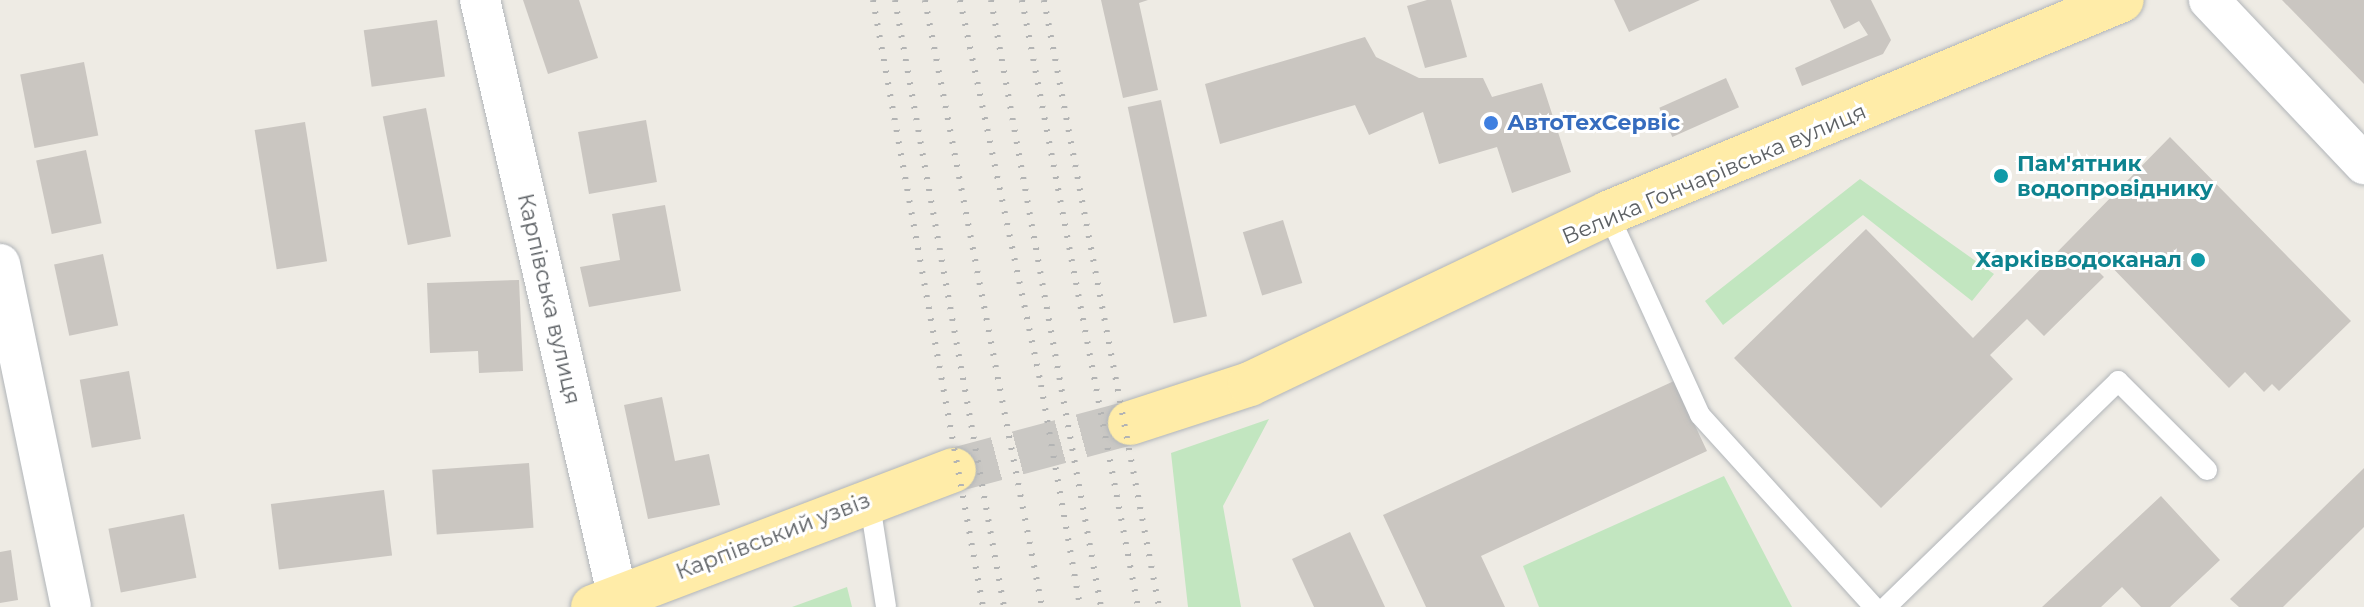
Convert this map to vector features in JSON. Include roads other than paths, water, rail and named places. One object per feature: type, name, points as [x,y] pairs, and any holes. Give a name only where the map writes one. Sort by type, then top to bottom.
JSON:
[{"type":"main road","name":"Велика Гончарівська вулиця","points":[[1130,423],[1250,384],[1392,321],[1608,213],[2075,10],[2122,0]]},
{"type":"main road","name":"Карпівський узвіз","points":[[606,602],[869,498],[954,470]]},
{"type":"street","name":"Карпівська вулиця","points":[[480,0],[606,602]]},
{"type":"street","points":[[2209,0],[2364,164]]},
{"type":"street","points":[[0,264],[71,607]]},
{"type":"lane","points":[[1608,213],[1700,415],[1874,607]]},
{"type":"lane","points":[[1886,607],[2118,381],[2207,470]]},
{"type":"lane","points":[[869,498],[886,607]]},
{"type":"tunnel","points":[[954,470],[1130,423]]},
{"type":"railway","points":[[873,0],[983,607]]},
{"type":"railway","points":[[895,0],[1004,607]]},
{"type":"railway","points":[[925,0],[1042,607]]},
{"type":"railway","points":[[960,0],[1041,385],[1080,607]]},
{"type":"railway","points":[[991,0],[1101,607]]},
{"type":"railway","points":[[1022,0],[1138,607]]},
{"type":"railway","points":[[1044,0],[1159,607]]},
{"type":"place","name":"АвтоТехСервіс","points":[[1491,123]]},
{"type":"place","name":"Пам'ятник водопровіднику","points":[[2001,176]]},
{"type":"place","name":"Харківводоканал","points":[[2198,260]]}]
